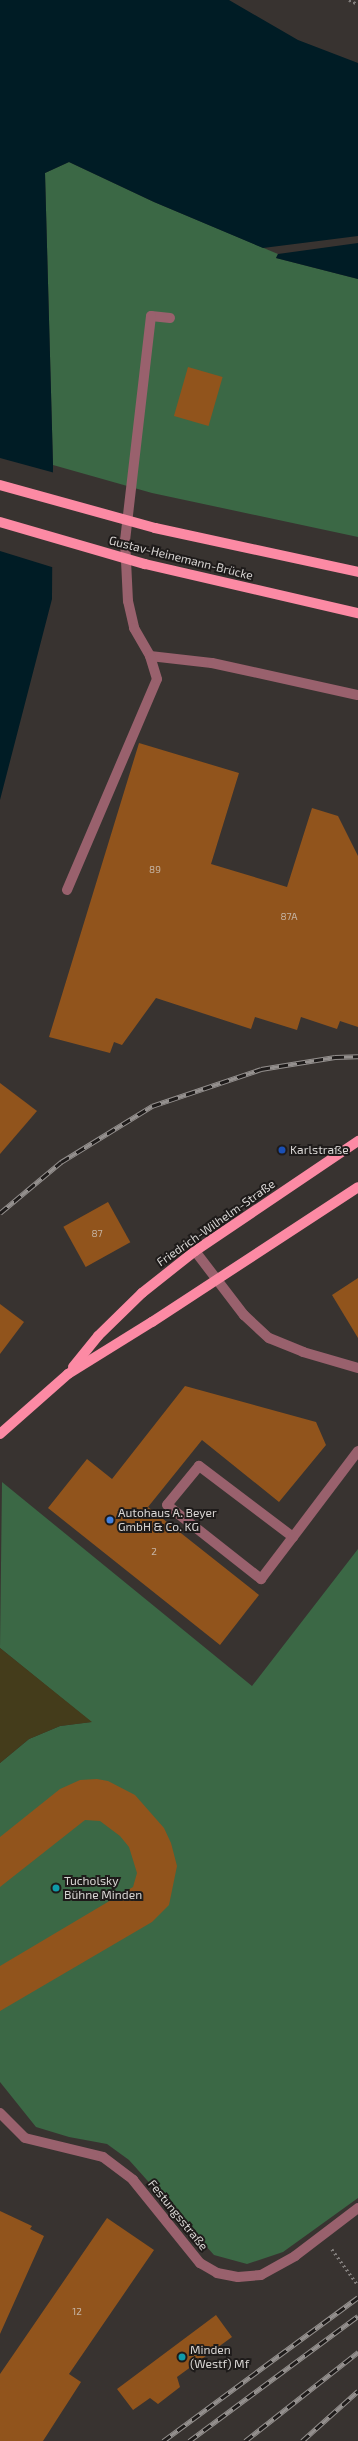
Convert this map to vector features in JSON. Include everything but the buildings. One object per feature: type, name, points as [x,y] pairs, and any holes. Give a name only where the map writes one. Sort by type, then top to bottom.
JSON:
[{"type":"main road","name":"Gustav-Heinemann-Brücke","points":[[0,485],[155,528],[358,572]]},
{"type":"main road","name":"Gustav-Heinemann-Brücke","points":[[0,522],[145,564],[358,613]]},
{"type":"main road","name":"Friedrich-Wilhelm-Straße","points":[[68,1374],[98,1336],[142,1293],[195,1251],[358,1141]]},
{"type":"main road","name":"Friedrich-Wilhelm-Straße","points":[[0,1434],[68,1374],[217,1280],[358,1188]]},
{"type":"street","points":[[67,890],[157,679],[150,656],[134,628],[128,602],[125,540],[151,316],[170,318]]},
{"type":"street","points":[[150,656],[212,662],[358,695]]},
{"type":"street","points":[[195,1251],[244,1315],[269,1338],[302,1352],[358,1368]]},
{"type":"street","points":[[293,1537],[199,1466],[167,1505],[261,1579],[293,1537],[358,1451]]},
{"type":"street","name":"Festungsstraße","points":[[0,2113],[25,2138],[103,2157],[133,2180],[200,2264],[217,2273],[238,2277],[261,2275],[295,2256],[358,2208]]},
{"type":"path","points":[[349,0],[358,4]]},
{"type":"path","points":[[346,2268],[358,2285]]},
{"type":"green space","points":[[69,162],[154,202],[278,254],[276,258],[358,279],[358,537],[152,493],[53,465],[45,173]]},
{"type":"green space","points":[[2,1482],[252,1686],[358,1549],[358,2198],[283,2252],[247,2264],[214,2255],[129,2160],[107,2144],[69,2137],[36,2127],[0,2082],[0,1763],[29,1739],[60,1726],[91,1722],[0,1648]]},
{"type":"sand","points":[[0,1648],[92,1722],[60,1726],[29,1739],[0,1763]]},
{"type":"water","points":[[0,0],[229,0],[298,40],[358,63],[358,236],[263,248],[154,202],[69,162],[45,173],[53,465],[52,599],[0,800]]},
{"type":"water","points":[[358,243],[358,279],[276,258],[278,254]]},
{"type":"pier","points":[[0,458],[55,473],[55,568],[0,551]]},
{"type":"railway","points":[[0,1213],[61,1162],[152,1106],[261,1069],[335,1057],[358,1056]]},
{"type":"railway","points":[[163,2441],[358,2297]]},
{"type":"railway","points":[[189,2441],[358,2316]]},
{"type":"railway","points":[[245,2441],[358,2352]]},
{"type":"railway","points":[[302,2441],[358,2391]]},
{"type":"place","name":"Karlstraße","points":[[282,1150]]},
{"type":"place","name":"Autohaus A. Beyer GmbH & Co. KG","points":[[110,1520]]},
{"type":"place","name":"Tucholsky Bühne Minden","points":[[56,1888]]},
{"type":"place","name":"Minden (Westf) Mf","points":[[182,2357]]}]
